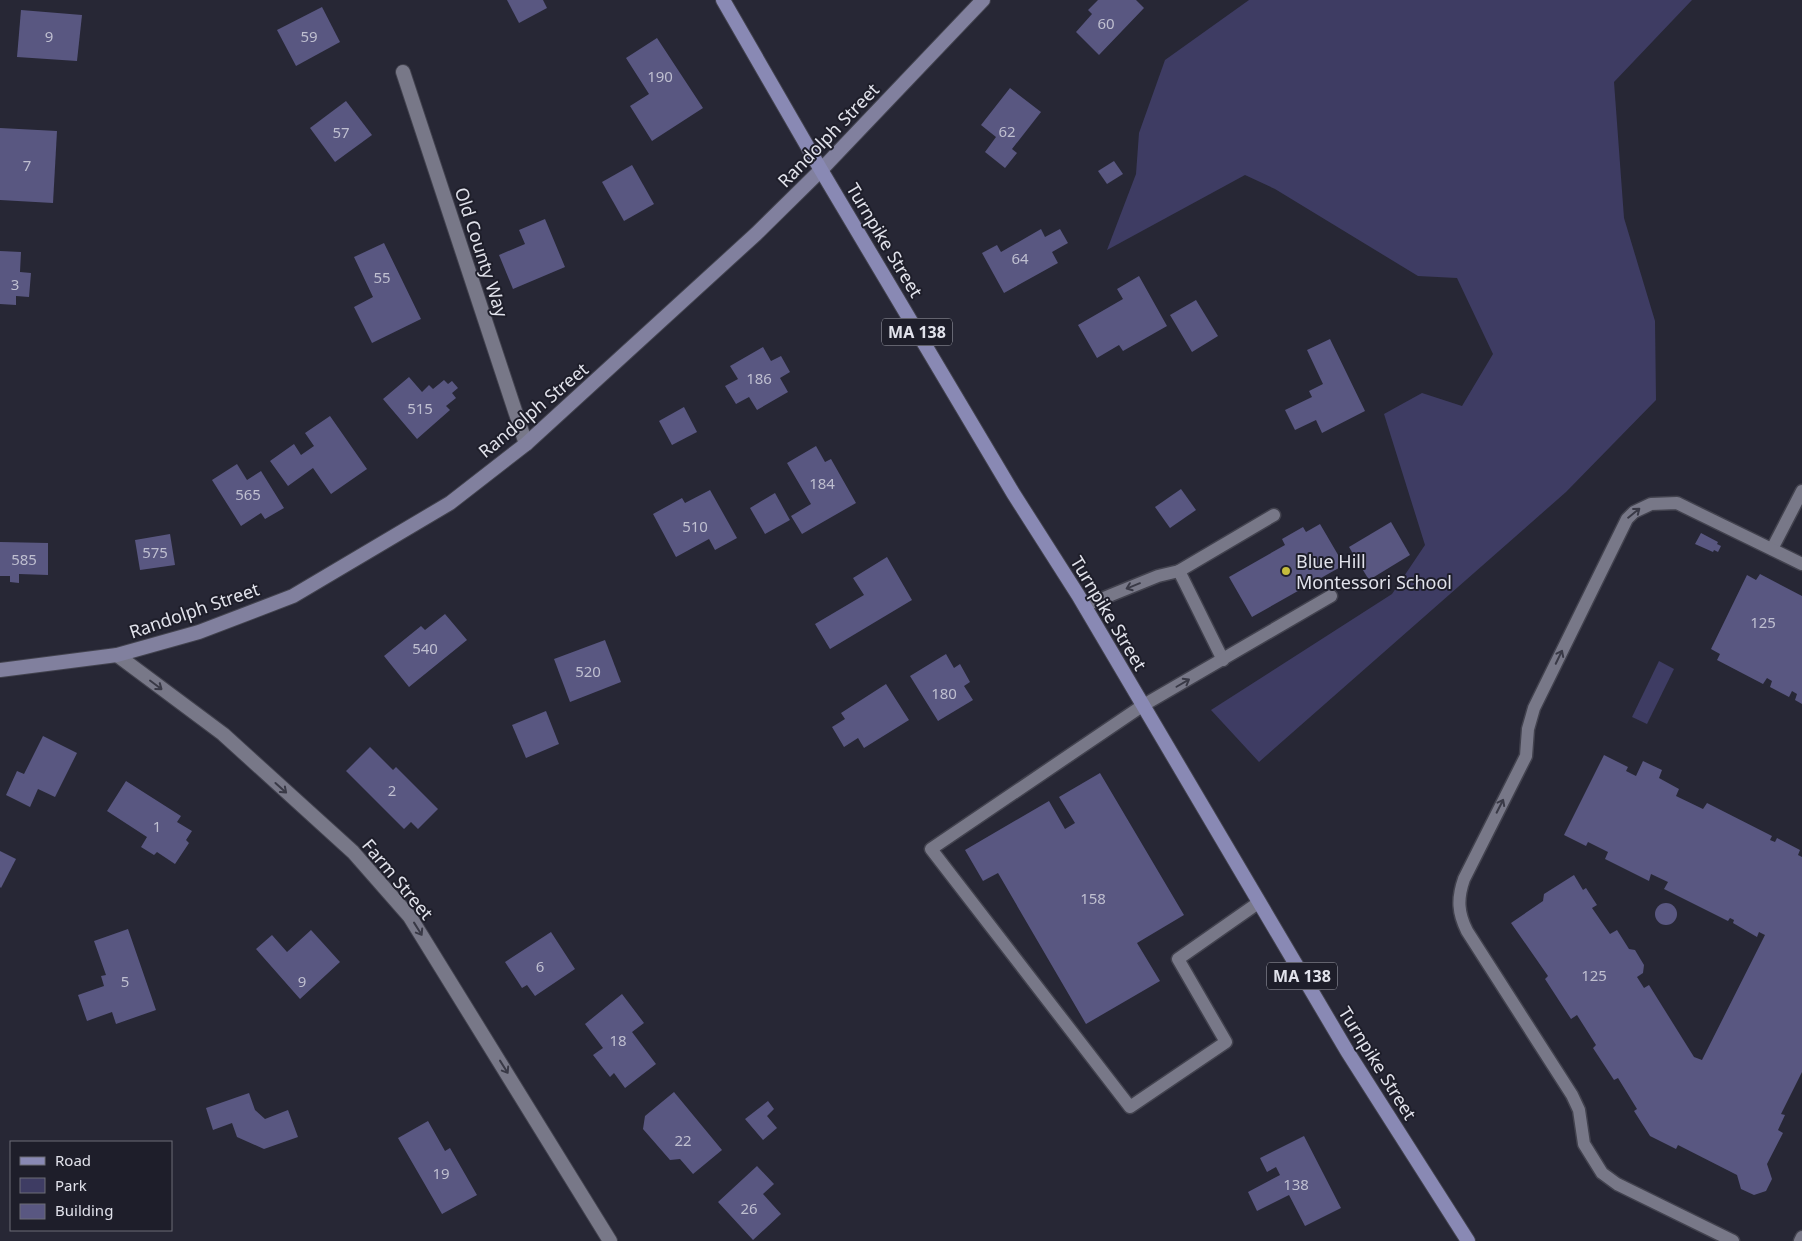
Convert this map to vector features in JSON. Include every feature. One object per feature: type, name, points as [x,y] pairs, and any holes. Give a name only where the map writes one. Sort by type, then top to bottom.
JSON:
[{"type":"main road","name":"Turnpike Street","points":[[723,0],[821,170],[1008,485],[1084,606],[1258,903],[1347,1051],[1468,1241]]},
{"type":"main road","name":"Randolph Street","points":[[0,670],[117,655],[199,632],[293,596],[450,503],[526,444],[748,241],[821,170],[983,0]]},
{"type":"street","name":"Old County Way","points":[[403,72],[526,444]]},
{"type":"street","name":"Farm Street","points":[[117,655],[223,734],[353,852],[410,917],[610,1241]]},
{"type":"lane","points":[[1772,549],[1802,492]]},
{"type":"lane","points":[[1733,1241],[1617,1184],[1602,1173],[1584,1144],[1579,1110],[1572,1095],[1462,922],[1459,896],[1478,850],[1526,756],[1528,729],[1534,708],[1627,519],[1634,512],[1651,504],[1678,503],[1802,564]]},
{"type":"lane","points":[[1084,606],[1158,576],[1179,571],[1274,515]]},
{"type":"lane","points":[[1179,571],[1223,660]]},
{"type":"lane","points":[[1258,903],[1178,959],[1226,1042],[1130,1107],[931,849],[1142,706],[1331,596]]},
{"type":"lane","points":[[1800,1241],[1802,1237]]},
{"type":"green space","points":[[1249,0],[1692,0],[1614,82],[1624,218],[1655,321],[1656,400],[1566,492],[1259,762],[1211,710],[1392,594],[1425,545],[1384,414],[1422,393],[1462,406],[1493,354],[1457,278],[1418,276],[1275,189],[1245,175],[1107,250],[1136,174],[1139,133],[1165,60]]},
{"type":"green space","points":[[1659,661],[1674,669],[1647,724],[1632,717]]},
{"type":"building","points":[[507,0],[543,0],[547,8],[519,23]]},
{"type":"building","points":[[1098,0],[1136,0],[1144,8],[1099,55],[1076,32],[1092,14],[1088,10]]},
{"type":"building","points":[[322,7],[340,42],[296,66],[277,30]]},
{"type":"building","points":[[21,10],[82,15],[77,61],[17,57]]},
{"type":"building","points":[[657,38],[703,108],[652,141],[630,106],[649,94],[626,58]]},
{"type":"building","points":[[1010,88],[1041,112],[1012,149],[1017,153],[1005,168],[985,152],[996,137],[981,125]]},
{"type":"building","points":[[346,101],[372,135],[335,162],[310,128]]},
{"type":"building","points":[[0,128],[57,131],[53,203],[0,200]]},
{"type":"building","points":[[1114,161],[1123,174],[1107,184],[1098,171]]},
{"type":"building","points":[[632,165],[654,204],[624,221],[602,182]]},
{"type":"building","points":[[545,219],[565,267],[513,289],[499,255],[525,244],[519,230]]},
{"type":"building","points":[[1041,229],[1045,237],[1060,229],[1068,243],[1052,252],[1058,263],[1004,293],[982,253],[997,245],[1001,252]]},
{"type":"building","points":[[384,243],[421,319],[372,343],[354,307],[373,297],[354,257]]},
{"type":"building","points":[[0,251],[21,252],[20,272],[31,273],[29,297],[16,296],[16,305],[0,304]]},
{"type":"building","points":[[1139,276],[1167,326],[1123,351],[1119,345],[1097,358],[1078,325],[1123,299],[1117,289]]},
{"type":"building","points":[[1196,300],[1218,336],[1192,352],[1170,315]]},
{"type":"building","points":[[1330,339],[1365,411],[1322,433],[1316,420],[1295,430],[1285,410],[1312,397],[1309,391],[1323,384],[1307,350]]},
{"type":"building","points":[[763,347],[771,361],[781,356],[790,372],[780,378],[788,392],[757,410],[749,397],[736,404],[725,386],[738,379],[730,366]]},
{"type":"building","points":[[409,377],[422,392],[429,385],[433,389],[444,380],[448,384],[452,381],[458,388],[452,393],[456,398],[446,406],[450,410],[417,439],[383,399]]},
{"type":"building","points":[[684,407],[697,432],[672,445],[659,421]]},
{"type":"building","points":[[330,416],[367,469],[331,494],[313,468],[288,486],[270,461],[294,444],[301,455],[314,446],[305,433]]},
{"type":"building","points":[[816,446],[825,462],[831,459],[856,503],[802,534],[791,516],[811,504],[787,463]]},
{"type":"building","points":[[237,464],[247,480],[261,471],[284,508],[265,519],[261,513],[241,526],[212,480]]},
{"type":"building","points":[[1181,489],[1196,510],[1170,528],[1155,507]]},
{"type":"building","points":[[710,490],[737,538],[715,550],[709,539],[676,557],[653,514],[682,498],[685,503]]},
{"type":"building","points":[[775,493],[790,520],[765,534],[750,508]]},
{"type":"building","points":[[1391,522],[1410,555],[1369,580],[1349,547]]},
{"type":"building","name":"Blue Hill Montessori School","points":[[1320,524],[1344,565],[1252,617],[1229,577],[1285,545],[1282,539],[1303,527],[1306,532]]},
{"type":"building","points":[[1701,533],[1718,542],[1717,544],[1721,546],[1718,552],[1714,550],[1713,552],[1695,544]]},
{"type":"building","points":[[170,534],[175,565],[140,570],[135,540]]},
{"type":"building","points":[[0,542],[48,543],[48,575],[19,574],[19,583],[10,582],[10,576],[0,576]]},
{"type":"building","points":[[887,557],[912,600],[830,649],[815,624],[864,595],[853,578]]},
{"type":"building","points":[[1760,574],[1802,596],[1802,704],[1795,700],[1797,694],[1792,691],[1789,697],[1770,687],[1772,681],[1767,678],[1763,684],[1717,660],[1720,654],[1711,649],[1747,575],[1756,580]]},
{"type":"building","points":[[445,614],[467,640],[409,687],[384,656],[421,626],[425,630]]},
{"type":"building","points":[[605,640],[621,682],[570,702],[554,659]]},
{"type":"building","points":[[946,654],[954,668],[960,664],[970,682],[964,686],[973,700],[938,721],[910,676]]},
{"type":"building","points":[[886,684],[909,720],[864,748],[858,738],[844,747],[832,727],[845,719],[841,713]]},
{"type":"building","points":[[546,711],[559,744],[526,758],[512,725]]},
{"type":"building","points":[[43,736],[77,753],[55,797],[38,789],[30,807],[6,795],[17,771],[24,774]]},
{"type":"building","points":[[370,747],[393,770],[396,767],[438,809],[418,829],[411,822],[404,829],[346,771]]},
{"type":"building","points":[[1604,755],[1628,767],[1626,771],[1636,776],[1643,761],[1662,770],[1659,778],[1679,789],[1676,796],[1703,809],[1707,803],[1772,836],[1770,840],[1775,842],[1777,838],[1800,850],[1798,855],[1802,857],[1802,1072],[1781,1114],[1785,1115],[1778,1130],[1783,1133],[1767,1164],[1772,1179],[1766,1191],[1754,1195],[1741,1189],[1737,1175],[1678,1145],[1676,1149],[1650,1136],[1634,1111],[1637,1109],[1618,1078],[1614,1080],[1593,1048],[1596,1045],[1577,1015],[1571,1019],[1545,979],[1548,976],[1511,923],[1543,901],[1544,894],[1574,875],[1583,890],[1586,888],[1597,905],[1592,908],[1610,934],[1617,930],[1629,949],[1635,950],[1644,965],[1643,973],[1637,977],[1644,988],[1649,985],[1694,1057],[1702,1060],[1765,935],[1759,932],[1757,937],[1733,923],[1734,920],[1730,918],[1728,921],[1664,889],[1668,882],[1651,874],[1649,881],[1605,859],[1608,852],[1588,842],[1586,846],[1564,835]]},
{"type":"building","points":[[1100,773],[1184,915],[1137,943],[1160,981],[1086,1024],[998,873],[983,881],[965,850],[1049,801],[1065,829],[1075,823],[1059,797]]},
{"type":"building","points":[[126,781],[181,816],[177,822],[192,831],[186,840],[189,843],[175,864],[157,852],[154,855],[141,847],[147,837],[107,811]]},
{"type":"building","points":[[0,851],[16,859],[1,888],[0,887]]},
{"type":"building","points":[[1666,903],[1674,906],[1677,914],[1674,922],[1666,925],[1658,922],[1655,914],[1658,906]]},
{"type":"building","points":[[128,929],[156,1010],[116,1024],[112,1012],[87,1021],[78,995],[104,986],[101,976],[106,975],[94,941]]},
{"type":"building","points":[[311,930],[340,962],[300,999],[256,949],[272,935],[287,952]]},
{"type":"building","points":[[551,932],[575,969],[535,996],[527,985],[522,988],[505,962]]},
{"type":"building","points":[[622,994],[644,1023],[632,1032],[656,1064],[625,1088],[614,1073],[610,1077],[593,1055],[603,1048],[585,1024]]},
{"type":"building","points":[[674,1092],[722,1150],[693,1174],[680,1159],[670,1160],[643,1129],[645,1116]]},
{"type":"building","points":[[249,1093],[255,1110],[265,1119],[288,1110],[298,1137],[264,1149],[237,1137],[232,1123],[213,1130],[206,1108]]},
{"type":"building","points":[[768,1101],[774,1109],[767,1116],[777,1128],[763,1140],[745,1119]]},
{"type":"building","points":[[428,1121],[445,1151],[450,1148],[477,1195],[442,1214],[398,1138]]},
{"type":"building","points":[[1304,1136],[1341,1208],[1305,1226],[1289,1195],[1257,1211],[1248,1192],[1280,1175],[1276,1167],[1267,1172],[1260,1158]]},
{"type":"building","points":[[757,1166],[774,1184],[763,1194],[781,1214],[753,1240],[718,1202]]},
{"type":"place","name":"Blue Hill Montessori School","points":[[1286,571]]}]
